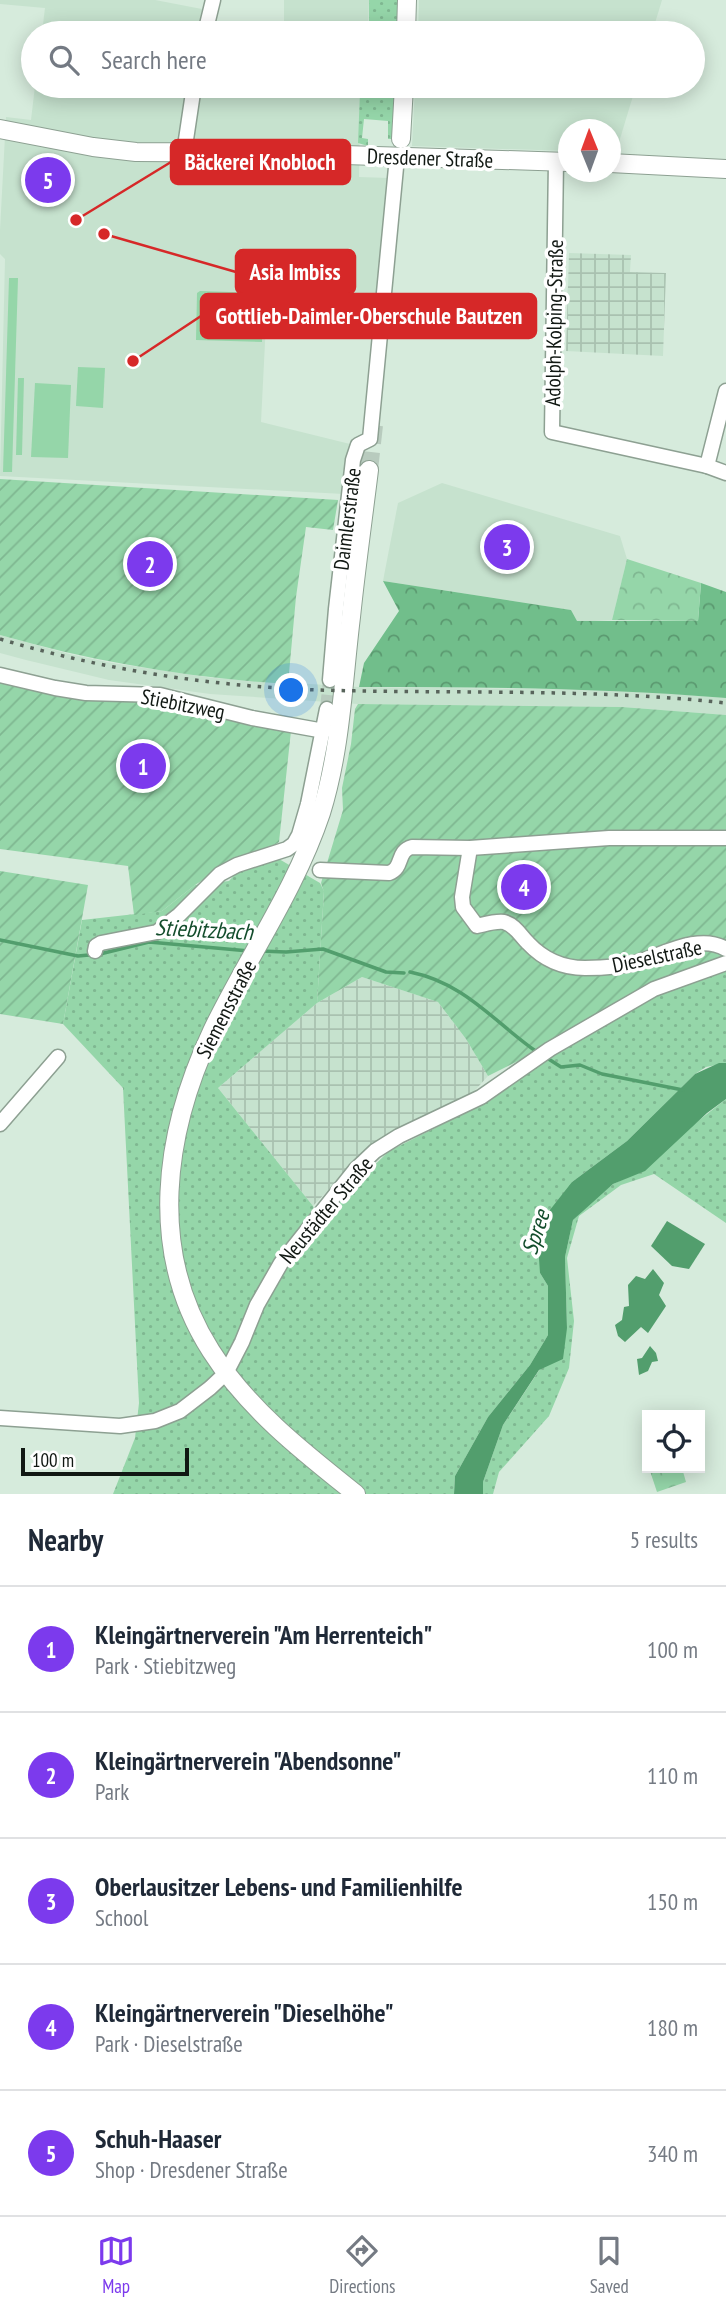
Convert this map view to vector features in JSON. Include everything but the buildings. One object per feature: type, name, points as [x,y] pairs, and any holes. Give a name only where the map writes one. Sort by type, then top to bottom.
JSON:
[{"type":"main road","points":[[406,21],[407,0]]},
{"type":"main road","points":[[401,139],[403,98]]},
{"type":"main road","name":"Dresdener Straße","points":[[0,129],[93,147],[136,152],[558,161]]},
{"type":"main road","points":[[621,164],[726,169]]},
{"type":"main road","name":"Siemensstraße","points":[[356,1494],[286,1437],[258,1410],[226,1373],[204,1339],[183,1291],[170,1228],[169,1176],[177,1127],[188,1088],[212,1031],[272,922],[308,849],[321,810],[331,773],[341,709],[369,470]]},
{"type":"street","points":[[208,21],[213,0]]},
{"type":"street","points":[[184,153],[192,98]]},
{"type":"street","name":"Daimlerstraße","points":[[330,680],[354,460],[358,445],[370,439],[397,157]]},
{"type":"street","name":"Adolph-Kolping-Straße","points":[[561,182],[552,432],[708,466],[726,473]]},
{"type":"street","points":[[708,466],[726,391]]},
{"type":"street","name":"Stiebitzweg","points":[[0,675],[86,693],[160,695],[252,718],[324,732]]},
{"type":"street","points":[[94,951],[96,946],[102,943],[157,932],[179,915],[220,874],[294,844],[308,804],[327,709]]},
{"type":"street","points":[[320,870],[389,873],[399,866],[405,849],[470,848],[609,838],[726,838]]},
{"type":"street","name":"Dieselstraße","points":[[470,848],[462,897],[465,912],[477,926],[492,922],[506,923],[517,930],[540,955],[556,963],[576,968],[608,967],[636,962],[691,945],[713,944],[726,949]]},
{"type":"street","name":"Neustädter Straße","points":[[0,1418],[120,1426],[155,1421],[180,1411],[226,1373],[261,1296],[281,1263],[364,1161],[398,1136],[481,1097],[542,1055],[654,989],[726,963]]},
{"type":"street","points":[[2,1118],[58,1056]]},
{"type":"shaded area","points":[[0,0],[155,0],[202,9],[200,21],[43,21],[45,8],[0,4]]},
{"type":"shaded area","points":[[284,0],[369,0],[368,21],[284,21]]},
{"type":"shaded area","points":[[419,0],[662,0],[656,21],[418,21]]},
{"type":"shaded area","points":[[34,98],[360,98],[359,177],[389,178],[376,311],[267,303],[261,422],[350,444],[344,494],[0,476],[5,259],[0,254],[0,230],[6,117],[31,120]]},
{"type":"shaded area","points":[[414,98],[632,98],[621,136],[621,119],[558,119],[558,151],[412,146]]},
{"type":"shaded area","points":[[569,253],[631,255],[630,272],[666,273],[663,356],[566,351]]},
{"type":"shaded area","points":[[442,483],[620,536],[627,559],[612,620],[577,622],[571,610],[383,581],[398,503]]},
{"type":"shaded area","points":[[0,635],[112,663],[213,678],[359,687],[625,690],[726,698],[726,715],[622,707],[358,704],[210,694],[109,680],[0,653]]},
{"type":"shaded area","points":[[362,977],[438,1002],[466,1039],[488,1076],[468,1098],[353,1164],[313,1206],[218,1088],[317,1003]]},
{"type":"shaded area","points":[[719,1063],[726,1063],[726,1099],[707,1113],[645,1171],[613,1184],[573,1220],[565,1257],[567,1328],[563,1359],[539,1370],[503,1425],[483,1482],[483,1494],[454,1494],[455,1476],[488,1417],[530,1365],[548,1335],[548,1286],[540,1273],[538,1244],[542,1220],[572,1182],[627,1141],[695,1074]]},
{"type":"shaded area","points":[[667,1221],[705,1244],[689,1269],[672,1266],[651,1246]]},
{"type":"shaded area","points":[[653,1269],[664,1283],[659,1295],[666,1306],[648,1333],[641,1327],[625,1342],[618,1336],[615,1325],[622,1320],[624,1307],[629,1306],[628,1285],[636,1276],[645,1279]]},
{"type":"shaded area","points":[[650,1346],[658,1361],[652,1362],[648,1371],[639,1375],[637,1359],[642,1358]]},
{"type":"green space","points":[[369,0],[398,0],[398,21],[369,21]]},
{"type":"green space","points":[[360,98],[395,98],[392,139],[388,139],[388,121],[364,119],[362,138],[368,139],[368,146],[358,143]]},
{"type":"green space","points":[[9,278],[18,278],[12,472],[3,472]]},
{"type":"green space","points":[[197,293],[261,293],[262,342],[196,340]]},
{"type":"green space","points":[[78,367],[105,368],[103,408],[76,406]]},
{"type":"green space","points":[[18,378],[24,378],[22,455],[16,455]]},
{"type":"green space","points":[[35,383],[71,385],[68,458],[31,457]]},
{"type":"green space","points":[[0,479],[338,500],[333,530],[306,527],[288,684],[215,678],[142,667],[0,635]]},
{"type":"green space","points":[[627,559],[701,583],[698,621],[612,620]]},
{"type":"green space","points":[[383,581],[571,610],[577,621],[698,621],[701,583],[726,592],[726,698],[543,689],[359,687],[364,663],[399,611]]},
{"type":"green space","points":[[0,677],[152,696],[291,731],[279,842],[265,851],[233,861],[195,885],[162,911],[134,915],[128,866],[0,849]]},
{"type":"green space","points":[[358,704],[622,707],[726,715],[726,957],[488,1076],[466,1039],[438,1002],[362,977],[317,1003],[324,892],[321,883],[343,810],[342,788]]},
{"type":"green space","points":[[279,859],[320,883],[324,891],[317,1003],[218,1088],[313,1206],[320,1223],[389,1151],[491,1100],[560,1050],[657,992],[726,967],[726,1063],[706,1067],[695,1074],[627,1141],[572,1182],[540,1273],[548,1286],[548,1335],[530,1365],[488,1417],[455,1476],[454,1494],[113,1494],[135,1438],[139,1403],[123,1088],[63,1024],[82,920],[162,911],[195,885],[229,881],[240,869],[258,861]]},
{"type":"green space","points":[[0,871],[88,885],[63,1024],[0,1014]]},
{"type":"green space","points":[[726,1099],[726,1223],[654,1174],[621,1185],[579,1216],[567,1258],[574,1321],[569,1368],[549,1416],[499,1472],[493,1494],[483,1494],[483,1482],[503,1425],[567,1328],[565,1257],[573,1220],[613,1184],[626,1178]]},
{"type":"green space","points":[[651,1473],[683,1473],[686,1482],[657,1492]]},
{"type":"waterway","name":"Stiebitzbach","points":[[0,940],[78,956],[100,954],[149,942],[249,951]]},
{"type":"waterway","name":"Stiebitzbach","points":[[260,951],[323,949],[386,972],[404,973]]},
{"type":"waterway","name":"Stiebitzbach","points":[[410,972],[429,977],[463,994],[537,1052]]},
{"type":"waterway","name":"Stiebitzbach","points":[[547,1058],[561,1067],[580,1065],[602,1074],[683,1090]]},
{"type":"tunnel","points":[[369,470],[374,425]]},
{"type":"tunnel","points":[[327,709],[330,680]]},
{"type":"railway","points":[[0,639],[118,668],[237,685],[318,690],[624,695],[726,703]]},
{"type":"place","name":"Schuh-Haaser","points":[[48,180]]},
{"type":"place","name":"Bäckerei Knobloch","points":[[76,220]]},
{"type":"place","name":"Asia Imbiss","points":[[104,234]]},
{"type":"place","name":"Gottlieb-Daimler-Oberschule Bautzen","points":[[133,361]]},
{"type":"place","name":"Oberlausitzer Lebens- und Familienhilfe","points":[[507,547]]},
{"type":"place","name":"Kleingärtnerverein \"Abendsonne\"","points":[[150,564]]},
{"type":"place","name":"Kleingärtnerverein \"Am Herrenteich\"","points":[[143,766]]},
{"type":"place","name":"Kleingärtnerverein \"Dieselhöhe\"","points":[[524,887]]},
{"type":"water label","name":"Spree","points":[[535,1232]]}]
